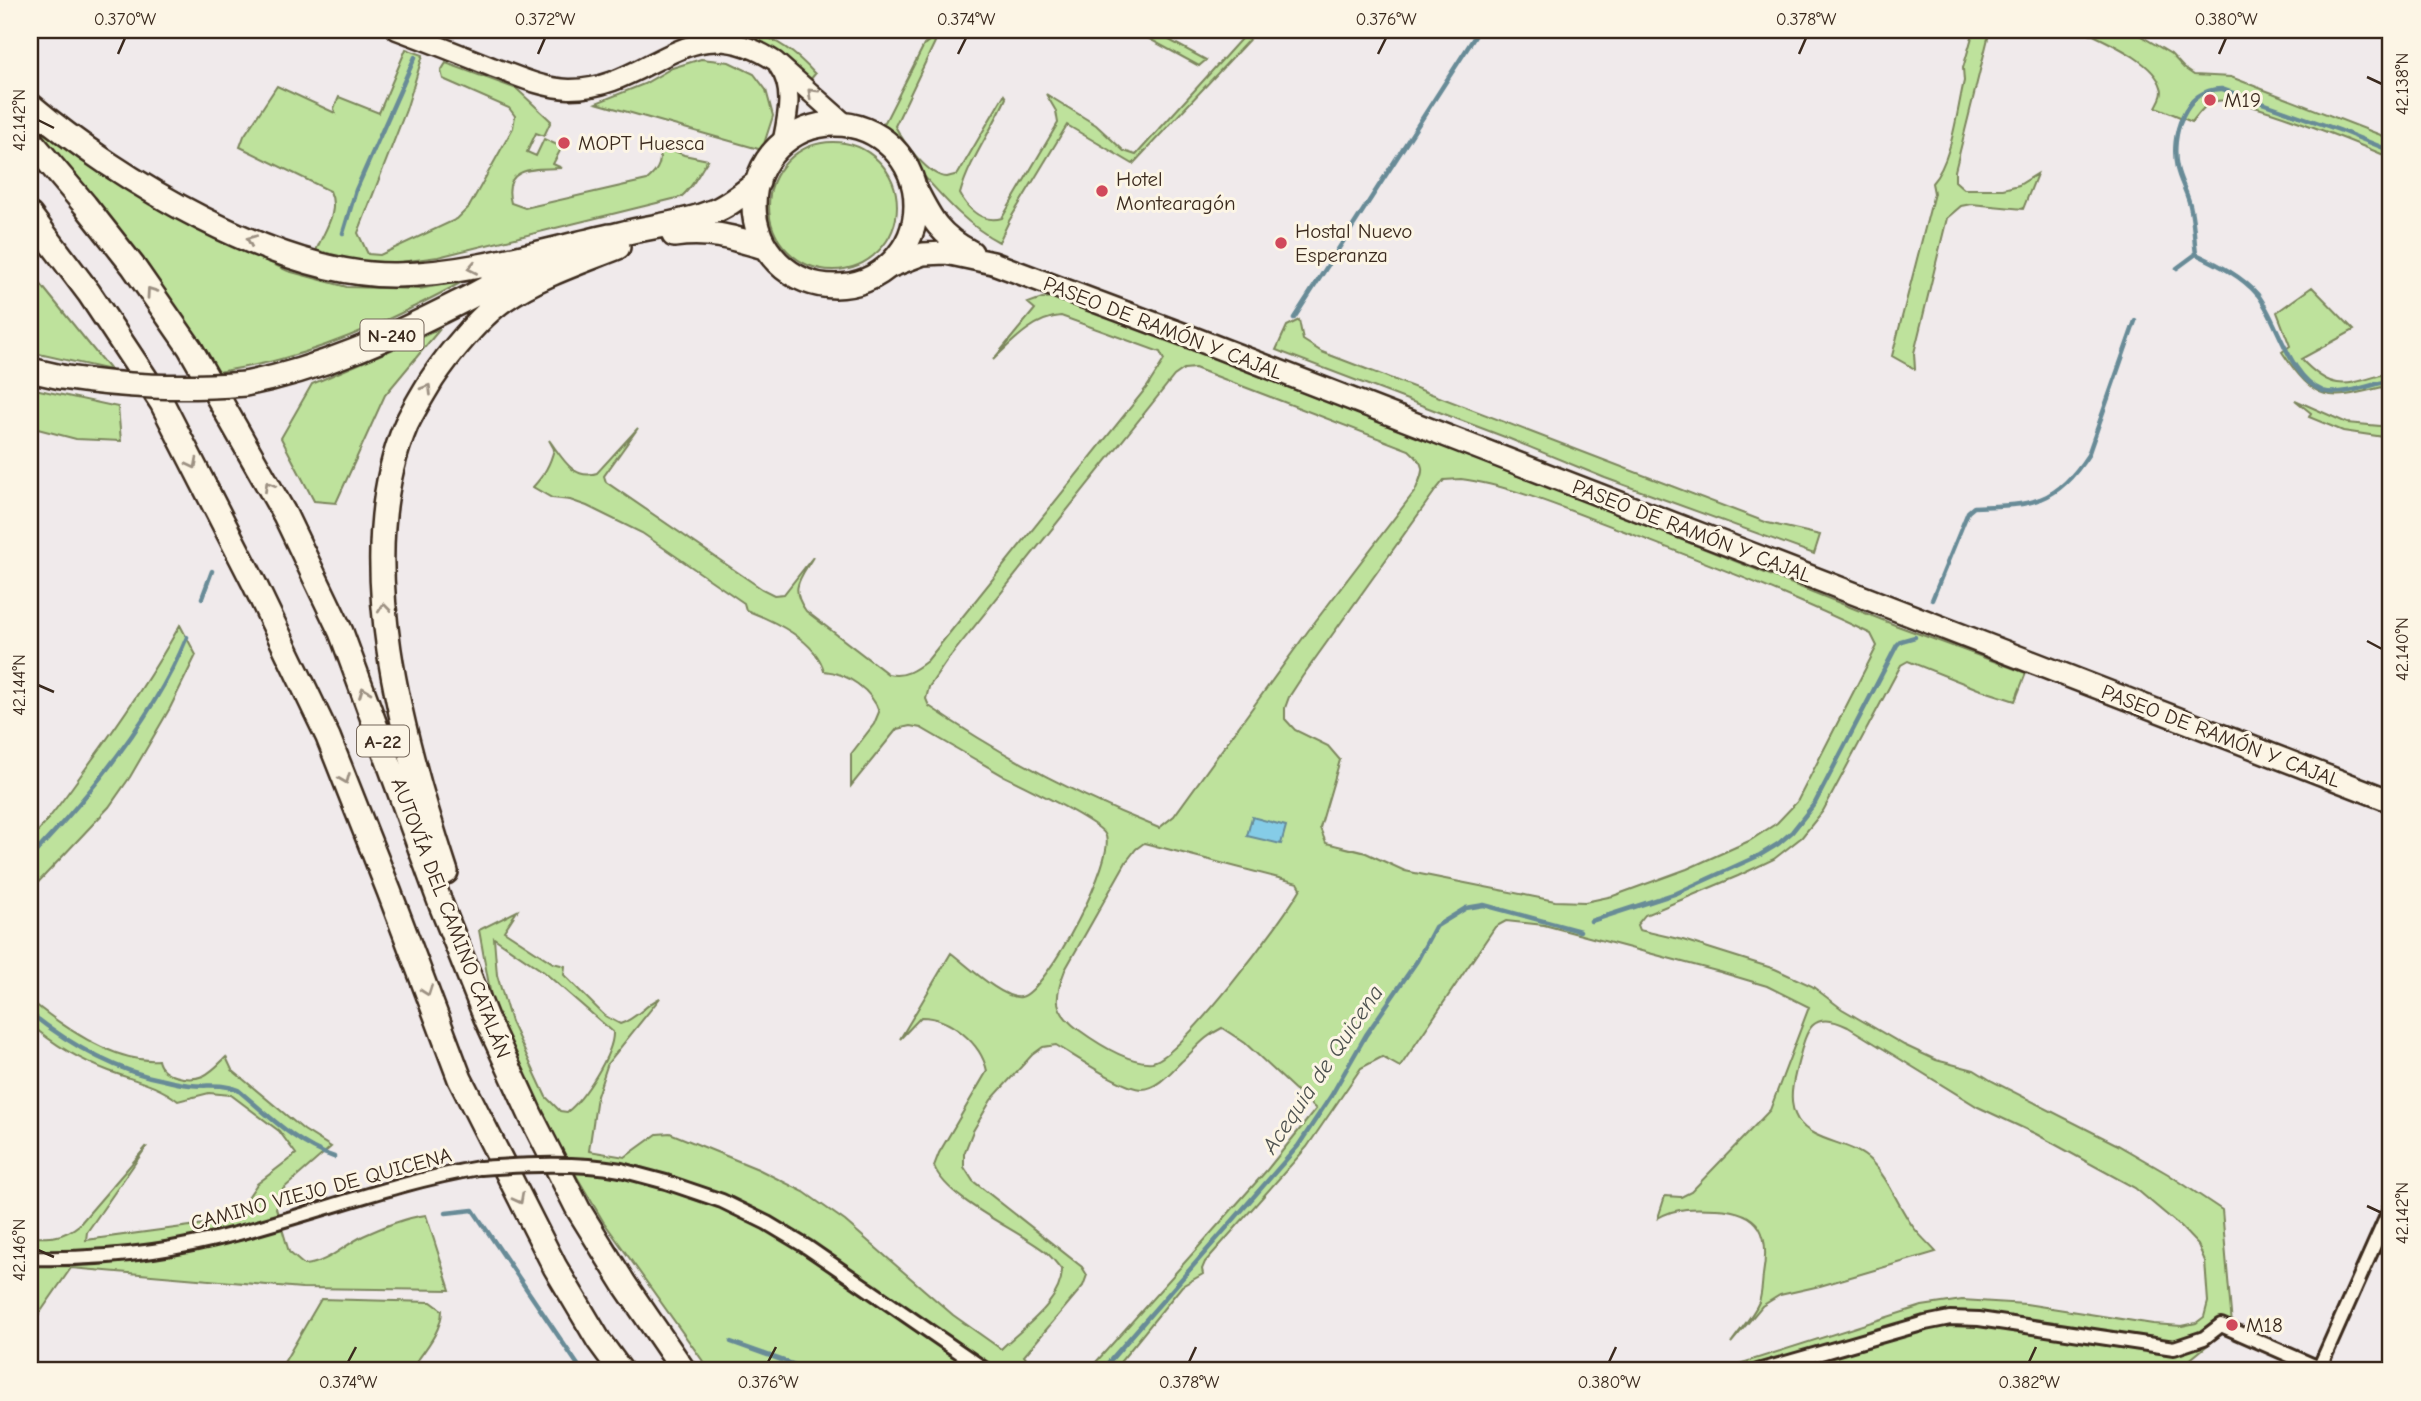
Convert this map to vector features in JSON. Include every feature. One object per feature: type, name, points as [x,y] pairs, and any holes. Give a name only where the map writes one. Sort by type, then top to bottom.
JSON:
[{"type":"highway","points":[[30,105],[89,150],[165,199],[276,250],[337,269],[394,275],[439,273],[614,242]]},
{"type":"highway","points":[[758,182],[717,223],[764,247],[791,272],[810,282],[830,286],[851,285],[871,278],[889,267],[910,237],[916,219],[916,201],[914,183],[904,162],[889,144],[869,132],[847,125],[824,125],[802,131],[782,144],[768,162],[758,182],[756,222],[764,247]]},
{"type":"highway","name":"AUTOVÍA DEL CAMINO CATALÁN","points":[[30,140],[125,256],[190,348],[285,515],[341,632],[441,905],[486,1018],[531,1116],[578,1209],[625,1285],[684,1371]]},
{"type":"highway","name":"A-22","points":[[30,215],[89,293],[162,403],[254,583],[328,737],[460,1079],[555,1267],[621,1371]]},
{"type":"highway","name":"N-240","points":[[30,369],[61,377],[131,387],[187,388],[245,384],[308,369],[353,352],[531,265],[695,219],[717,223]]},
{"type":"highway","points":[[30,242],[69,284],[162,403]]},
{"type":"highway","points":[[614,242],[534,280],[500,302],[447,356],[406,425],[392,467],[381,560],[383,605],[403,730],[422,800],[497,1017],[576,1198],[615,1265],[684,1371]]},
{"type":"main road","points":[[914,183],[932,220],[953,242],[993,263]]},
{"type":"main road","points":[[889,267],[923,254],[946,253],[993,263]]},
{"type":"main road","name":"PASEO DE RAMÓN Y CAJAL","points":[[993,263],[2391,801]]},
{"type":"street","points":[[397,30],[536,84],[568,89],[589,88],[620,79],[682,47],[698,43],[730,43],[763,53],[775,61],[847,125]]},
{"type":"street","points":[[775,61],[783,73],[788,95],[782,144]]},
{"type":"street","name":"CAMINO VIEJO DE QUICENA","points":[[30,1258],[112,1256],[193,1244],[405,1183],[479,1168],[559,1163],[588,1165],[621,1170],[666,1182],[722,1201],[767,1223],[807,1247],[987,1371]]},
{"type":"street","points":[[1758,1371],[1950,1318],[1979,1319],[2174,1348],[2204,1338],[2221,1325],[2318,1370],[2391,1208]]},
{"type":"green space","points":[[731,30],[767,37],[788,49],[815,74],[810,80],[763,43],[730,33]]},
{"type":"green space","points":[[1133,30],[1151,30],[1206,60],[1199,66]]},
{"type":"green space","points":[[1249,30],[1258,30],[1133,164],[1067,125],[999,242],[981,231],[948,203],[905,155],[873,126],[885,122],[924,45],[931,39],[935,42],[895,126],[924,165],[940,175],[956,175],[1004,95],[1006,98],[969,170],[960,194],[977,214],[989,219],[1002,218],[1058,123],[1056,111],[1046,94],[1096,125],[1124,151],[1136,155]]},
{"type":"green space","points":[[1974,30],[1990,30],[1955,171],[1955,181],[1964,189],[2003,189],[2019,185],[2037,174],[2023,209],[1971,204],[1961,206],[1947,218],[1914,353],[1915,369],[1892,356],[1934,193],[1932,183],[1944,162],[1953,135],[1964,81],[1963,68]]},
{"type":"green space","points":[[2083,30],[2131,30],[2171,54],[2194,75],[2231,77],[2391,139],[2391,158],[2275,113],[2229,101],[2209,104],[2192,122],[2156,107],[2162,90],[2157,78],[2139,60]]},
{"type":"green space","points":[[406,49],[423,55],[406,110],[358,233],[368,254],[380,255],[457,219],[469,207],[513,128],[515,116],[509,108],[443,79],[441,71],[446,63],[517,89],[551,121],[544,136],[536,133],[527,152],[536,156],[544,139],[562,147],[553,164],[562,168],[532,169],[516,175],[509,191],[511,203],[525,208],[647,180],[659,165],[660,145],[684,155],[708,160],[681,197],[438,257],[386,264],[352,261],[316,251],[332,215],[333,199],[330,191],[240,147],[244,136],[277,86],[335,113],[334,108],[339,97],[379,113]]},
{"type":"green space","points":[[701,59],[729,62],[754,74],[766,90],[773,116],[762,150],[596,103],[644,84],[672,68]]},
{"type":"green space","points":[[30,116],[104,173],[208,234],[288,271],[347,287],[419,289],[464,281],[397,315],[328,344],[273,361],[218,372],[128,247],[30,128]]},
{"type":"green space","points":[[833,142],[857,147],[878,161],[892,182],[897,206],[892,230],[878,251],[857,265],[833,270],[809,265],[788,251],[774,230],[769,206],[774,182],[788,161],[809,147]]},
{"type":"green space","points":[[30,271],[110,370],[30,352]]},
{"type":"green space","points":[[2312,287],[2354,330],[2301,359],[2323,378],[2333,382],[2353,383],[2391,372],[2391,385],[2354,394],[2328,395],[2306,383],[2295,370],[2282,352],[2290,346],[2277,312]]},
{"type":"green space","points":[[1055,297],[1597,506],[1895,625],[2026,673],[2015,701],[1908,661],[1901,665],[1823,811],[1802,837],[1774,859],[1645,915],[1637,925],[1639,930],[1683,940],[1775,969],[1812,986],[1842,1009],[1904,1045],[1936,1060],[1974,1070],[2116,1144],[2222,1210],[2232,1325],[2176,1371],[1717,1371],[1922,1306],[1962,1300],[2026,1304],[2153,1324],[2182,1326],[2196,1323],[2204,1317],[2208,1302],[2205,1261],[2198,1245],[2180,1226],[2135,1188],[2036,1134],[1978,1107],[1848,1027],[1825,1020],[1812,1026],[1804,1042],[1793,1084],[1792,1099],[1798,1120],[1813,1133],[1854,1149],[1871,1161],[1914,1228],[1936,1252],[1780,1295],[1762,1306],[1731,1343],[1760,1299],[1765,1248],[1759,1228],[1753,1220],[1744,1215],[1716,1209],[1679,1210],[1658,1218],[1665,1196],[1681,1197],[1691,1192],[1770,1110],[1809,1007],[1767,986],[1720,972],[1544,925],[1506,921],[1495,927],[1400,1067],[1382,1057],[1361,1068],[1307,1147],[1205,1262],[1203,1274],[1182,1286],[1113,1371],[1088,1371],[1267,1170],[1316,1109],[1245,1043],[1222,1028],[1204,1039],[1163,1079],[1142,1089],[1111,1078],[1056,1045],[1043,1047],[1032,1055],[991,1100],[973,1131],[964,1154],[964,1167],[973,1181],[1082,1267],[1087,1275],[1083,1286],[1024,1356],[1032,1366],[1041,1371],[710,1371],[603,1221],[561,1150],[496,1024],[479,930],[517,911],[504,931],[553,963],[565,966],[564,975],[605,1016],[620,1024],[660,998],[608,1063],[597,1096],[589,1151],[625,1157],[657,1134],[670,1133],[758,1169],[804,1192],[845,1221],[953,1315],[1001,1349],[1048,1304],[1060,1282],[1062,1270],[1047,1253],[984,1214],[953,1191],[934,1166],[987,1071],[978,1051],[963,1034],[943,1021],[932,1018],[921,1017],[900,1039],[951,953],[1005,993],[1021,997],[1032,990],[1047,973],[1078,922],[1101,867],[1106,847],[1105,834],[1074,812],[1004,776],[921,728],[910,726],[897,729],[851,786],[851,754],[874,724],[879,712],[865,690],[850,679],[824,671],[820,660],[803,641],[781,626],[746,610],[744,603],[642,533],[587,506],[552,498],[533,487],[546,470],[552,455],[554,449],[549,440],[569,466],[581,474],[589,475],[597,473],[638,428],[604,476],[606,482],[774,595],[784,594],[813,557],[797,590],[806,611],[888,674],[909,672],[927,661],[1147,387],[1164,360],[1160,352],[1061,316],[1032,326],[993,360],[1035,309],[1028,303]],"holes":[[[1195,368],[1409,450],[1419,460],[1422,469],[1415,491],[1308,631],[1174,816],[1159,828],[1099,802],[1012,758],[929,706],[926,699],[929,687],[946,662],[1174,376],[1184,369]],[[1444,480],[1480,482],[1543,501],[1749,580],[1871,634],[1877,646],[1797,802],[1777,823],[1749,841],[1687,869],[1613,896],[1585,902],[1555,901],[1405,871],[1366,853],[1326,843],[1320,828],[1340,760],[1328,746],[1295,730],[1285,719],[1285,708],[1302,677]],[[1144,843],[1298,883],[1301,888],[1275,927],[1207,1014],[1165,1055],[1152,1062],[1133,1060],[1095,1041],[1064,1017],[1058,1003],[1065,970],[1136,849]],[[494,938],[544,972],[613,1032],[609,1052],[597,1075],[582,1097],[567,1112],[560,1111],[546,1097],[511,1022],[497,975]]]},
{"type":"green space","points":[[1299,320],[1303,340],[1322,352],[1768,523],[1820,535],[1814,554],[1605,478],[1276,350],[1287,326]]},
{"type":"green space","points":[[440,329],[385,395],[336,503],[314,501],[281,438],[312,384]]},
{"type":"green space","points":[[30,388],[118,407],[121,441],[76,439],[30,427]]},
{"type":"green space","points":[[2295,400],[2347,423],[2391,427],[2391,438],[2343,431],[2309,417],[2311,413]]},
{"type":"green space","points":[[180,625],[196,655],[170,708],[130,777],[109,807],[30,891],[30,840],[111,733]]},
{"type":"green space","points":[[30,1000],[57,1021],[90,1041],[124,1056],[158,1060],[164,1070],[176,1076],[203,1076],[226,1057],[232,1070],[304,1130],[331,1147],[283,1189],[276,1208],[289,1252],[304,1265],[312,1264],[378,1229],[426,1215],[450,1290],[302,1288],[71,1268],[30,1327],[33,1287],[30,1279],[30,1237],[56,1236],[79,1225],[147,1146],[87,1232],[86,1240],[234,1218],[257,1184],[296,1154],[279,1131],[231,1095],[209,1093],[178,1101],[154,1087],[98,1067],[67,1051],[30,1024]]},
{"type":"green space","points":[[321,1299],[431,1302],[442,1310],[439,1326],[410,1371],[279,1371]]},
{"type":"water","points":[[1252,817],[1286,826],[1281,844],[1247,836]]},
{"type":"waterway","points":[[1294,318],[1479,30]]},
{"type":"waterway","points":[[343,233],[356,190],[415,57]]},
{"type":"waterway","points":[[2196,254],[2190,204],[2178,173],[2175,155],[2178,129],[2183,116],[2198,96],[2222,89],[2391,151]]},
{"type":"waterway","points":[[2196,254],[2221,266],[2252,288],[2265,306],[2293,362],[2311,384],[2323,391],[2338,392],[2391,380]]},
{"type":"waterway","name":"Acequia de Quicena","points":[[2177,268],[2196,254]]},
{"type":"waterway","name":"Acequia de Quicena","points":[[1932,600],[1968,512],[1974,507],[2011,505],[2040,499],[2052,493],[2076,472],[2088,455],[2135,321]]},
{"type":"waterway","points":[[202,598],[212,571]]},
{"type":"waterway","points":[[30,858],[97,782],[139,726],[187,637]]},
{"type":"waterway","name":"Acequia de Quicena","points":[[1591,921],[1677,893],[1760,855],[1792,832],[1815,803],[1897,645],[1915,637]]},
{"type":"waterway","name":"Acequia de Quicena","points":[[1101,1371],[1298,1146],[1366,1035],[1417,961],[1435,927],[1466,908],[1484,905],[1580,931]]},
{"type":"waterway","name":"Acequia de Quicena","points":[[30,1013],[76,1045],[128,1070],[180,1084],[220,1086],[238,1090],[295,1137],[334,1157]]},
{"type":"waterway","points":[[446,1213],[473,1210],[582,1371]]},
{"type":"waterway","name":"Acequia de Quicena","points":[[731,1342],[812,1371]]},
{"type":"place","name":"M19","points":[[2210,100]]},
{"type":"place","name":"MOPT Huesca","points":[[564,143]]},
{"type":"place","name":"Hotel Montearagón","points":[[1102,191]]},
{"type":"place","name":"Hostal Nuevo Esperanza","points":[[1281,243]]},
{"type":"place","name":"M18","points":[[2232,1325]]}]
